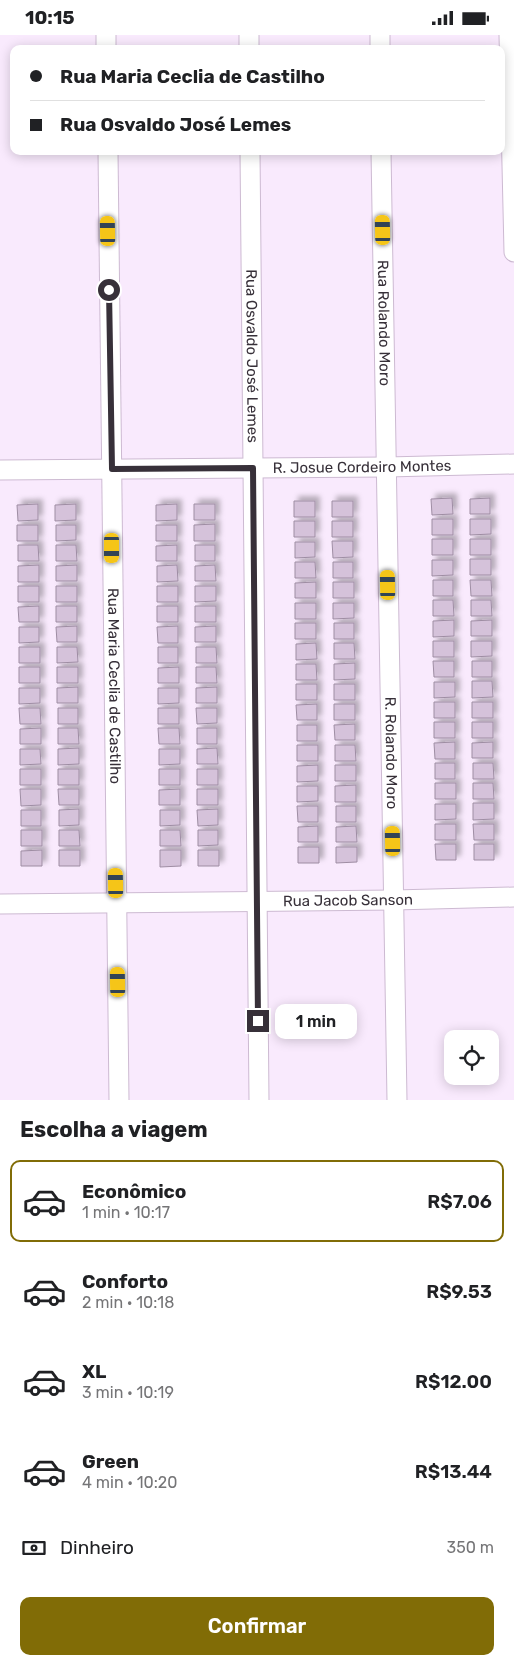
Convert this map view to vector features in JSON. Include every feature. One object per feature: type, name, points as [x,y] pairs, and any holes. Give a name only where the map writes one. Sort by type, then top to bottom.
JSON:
[{"type":"street","points":[[509,35],[514,251]]},
{"type":"street","name":"Rua Maria Ceclia de Castilho","points":[[108,155],[119,1100]]},
{"type":"street","name":"Rua Osvaldo José Lemes","points":[[250,155],[259,1100]]},
{"type":"street","name":"Rua Rolando Moro","points":[[381,155],[386,467]]},
{"type":"street","name":"R. Josue Cordeiro Montes","points":[[0,470],[386,467],[514,464]]},
{"type":"street","name":"R. Rolando Moro","points":[[386,467],[397,1100]]},
{"type":"street","name":"Rua Jacob Sanson","points":[[0,904],[514,897]]},
{"type":"building","points":[[452,498],[453,514],[432,515],[431,499]]},
{"type":"building","points":[[490,498],[490,514],[470,514],[470,499]]},
{"type":"building","points":[[294,501],[315,501],[315,517],[294,517]]},
{"type":"building","points":[[332,501],[353,501],[353,517],[332,517]]},
{"type":"building","points":[[38,504],[38,520],[18,521],[17,505]]},
{"type":"building","points":[[76,504],[76,520],[55,521],[55,505]]},
{"type":"building","points":[[177,504],[177,520],[156,521],[156,505]]},
{"type":"building","points":[[194,504],[215,504],[215,520],[194,520]]},
{"type":"building","points":[[432,519],[453,519],[453,535],[432,535]]},
{"type":"building","points":[[470,519],[491,519],[491,534],[470,535]]},
{"type":"building","points":[[294,521],[315,521],[315,537],[294,537]]},
{"type":"building","points":[[332,521],[353,521],[353,537],[332,537]]},
{"type":"building","points":[[215,524],[215,541],[194,541],[194,525]]},
{"type":"building","points":[[17,525],[38,525],[38,541],[17,541]]},
{"type":"building","points":[[56,525],[76,525],[76,540],[56,541]]},
{"type":"building","points":[[156,525],[177,525],[177,541],[156,541]]},
{"type":"building","points":[[432,539],[453,539],[453,555],[432,555]]},
{"type":"building","points":[[470,539],[491,539],[491,555],[470,555]]},
{"type":"building","points":[[332,541],[353,541],[353,557],[333,558]]},
{"type":"building","points":[[295,542],[315,542],[315,557],[295,558]]},
{"type":"building","points":[[18,545],[38,545],[39,561],[18,561]]},
{"type":"building","points":[[56,545],[76,545],[77,561],[56,561]]},
{"type":"building","points":[[177,545],[177,561],[156,561],[156,546]]},
{"type":"building","points":[[195,545],[215,545],[215,561],[195,561]]},
{"type":"building","points":[[470,559],[491,559],[491,575],[470,575]]},
{"type":"building","points":[[432,560],[453,560],[453,575],[432,576]]},
{"type":"building","points":[[295,562],[315,562],[316,578],[295,578]]},
{"type":"building","points":[[333,562],[353,562],[353,578],[333,578]]},
{"type":"building","points":[[39,565],[39,582],[18,582],[18,566]]},
{"type":"building","points":[[77,565],[77,581],[56,581],[56,566]]},
{"type":"building","points":[[177,565],[178,581],[157,582],[157,566]]},
{"type":"building","points":[[215,565],[216,581],[195,581],[195,566]]},
{"type":"building","points":[[433,580],[453,580],[453,596],[433,596]]},
{"type":"building","points":[[470,580],[491,580],[492,596],[471,596]]},
{"type":"building","points":[[316,582],[316,598],[295,598],[295,583]]},
{"type":"building","points":[[333,582],[354,582],[354,598],[333,598]]},
{"type":"building","points":[[18,586],[39,586],[39,602],[18,602]]},
{"type":"building","points":[[56,586],[77,586],[77,602],[56,602]]},
{"type":"building","points":[[157,586],[178,586],[178,602],[157,602]]},
{"type":"building","points":[[195,586],[216,586],[216,601],[195,602]]},
{"type":"building","points":[[433,600],[453,600],[454,616],[433,616]]},
{"type":"building","points":[[471,600],[491,600],[492,616],[471,616]]},
{"type":"building","points":[[295,603],[316,603],[316,619],[295,619]]},
{"type":"building","points":[[333,603],[354,603],[354,618],[333,619]]},
{"type":"building","points":[[39,606],[39,622],[19,622],[18,607]]},
{"type":"building","points":[[56,606],[77,606],[77,622],[56,622]]},
{"type":"building","points":[[157,606],[178,606],[178,622],[157,622]]},
{"type":"building","points":[[195,606],[216,606],[216,622],[195,622]]},
{"type":"building","points":[[454,620],[454,636],[433,637],[433,621]]},
{"type":"building","points":[[492,620],[492,636],[471,636],[471,621]]},
{"type":"building","points":[[295,623],[316,623],[316,639],[295,639]]},
{"type":"building","points":[[334,623],[354,623],[354,639],[334,639]]},
{"type":"building","points":[[77,626],[77,642],[57,642],[56,627]]},
{"type":"building","points":[[178,626],[178,643],[158,643],[157,627]]},
{"type":"building","points":[[216,626],[216,642],[195,642],[195,627]]},
{"type":"building","points":[[19,627],[39,627],[39,642],[19,643]]},
{"type":"building","points":[[433,641],[454,641],[454,657],[433,657]]},
{"type":"building","points":[[471,641],[492,641],[492,656],[471,657]]},
{"type":"building","points":[[316,643],[317,659],[296,660],[296,644]]},
{"type":"building","points":[[334,643],[354,643],[355,659],[334,659]]},
{"type":"building","points":[[19,647],[40,647],[40,663],[19,663]]},
{"type":"building","points":[[57,647],[77,647],[78,662],[57,663]]},
{"type":"building","points":[[158,647],[178,647],[178,663],[158,663]]},
{"type":"building","points":[[196,647],[216,647],[217,663],[196,663]]},
{"type":"building","points":[[433,661],[454,661],[454,677],[434,677]]},
{"type":"building","points":[[472,661],[492,661],[492,677],[472,677]]},
{"type":"building","points":[[355,663],[355,679],[334,680],[334,664]]},
{"type":"building","points":[[296,664],[316,664],[317,680],[296,680]]},
{"type":"building","points":[[19,667],[40,667],[40,683],[19,683]]},
{"type":"building","points":[[57,667],[78,667],[78,683],[57,683]]},
{"type":"building","points":[[179,667],[179,683],[158,683],[158,668]]},
{"type":"building","points":[[196,667],[216,667],[217,683],[196,683]]},
{"type":"building","points":[[472,681],[492,681],[493,697],[472,698]]},
{"type":"building","points":[[434,682],[455,682],[455,697],[434,698]]},
{"type":"building","points":[[296,684],[317,684],[317,700],[296,700]]},
{"type":"building","points":[[334,684],[355,684],[355,700],[334,700]]},
{"type":"building","points":[[78,687],[78,703],[57,703],[57,688]]},
{"type":"building","points":[[217,687],[217,703],[196,703],[196,688]]},
{"type":"building","points":[[19,688],[40,688],[40,703],[19,704]]},
{"type":"building","points":[[158,688],[179,688],[179,703],[158,704]]},
{"type":"building","points":[[434,702],[455,702],[455,718],[434,718]]},
{"type":"building","points":[[472,702],[493,702],[493,718],[472,718]]},
{"type":"building","points":[[317,704],[317,720],[297,720],[296,705]]},
{"type":"building","points":[[334,704],[355,704],[355,720],[334,720]]},
{"type":"building","points":[[19,708],[40,708],[41,724],[20,724]]},
{"type":"building","points":[[58,708],[78,708],[78,724],[58,724]]},
{"type":"building","points":[[158,708],[179,708],[179,724],[158,724]]},
{"type":"building","points":[[196,708],[217,708],[217,723],[197,724]]},
{"type":"building","points":[[434,722],[455,722],[455,738],[434,738]]},
{"type":"building","points":[[472,722],[493,722],[493,738],[472,738]]},
{"type":"building","points":[[355,724],[355,740],[335,740],[334,725]]},
{"type":"building","points":[[297,725],[317,725],[317,741],[297,741]]},
{"type":"building","points":[[41,728],[41,744],[20,744],[20,729]]},
{"type":"building","points":[[58,728],[78,728],[79,744],[58,744]]},
{"type":"building","points":[[158,728],[179,728],[180,744],[159,744]]},
{"type":"building","points":[[197,728],[217,728],[217,744],[197,744]]},
{"type":"building","points":[[455,742],[455,759],[435,759],[434,743]]},
{"type":"building","points":[[493,742],[493,758],[472,758],[472,743]]},
{"type":"building","points":[[297,745],[318,745],[318,761],[297,761]]},
{"type":"building","points":[[335,745],[355,745],[356,761],[335,761]]},
{"type":"building","points":[[79,748],[79,764],[58,765],[58,749]]},
{"type":"building","points":[[217,748],[218,764],[197,764],[197,749]]},
{"type":"building","points":[[20,749],[40,749],[41,764],[20,765]]},
{"type":"building","points":[[159,749],[180,749],[180,764],[159,765]]},
{"type":"building","points":[[435,763],[455,763],[455,779],[435,779]]},
{"type":"building","points":[[473,763],[493,763],[494,779],[473,779]]},
{"type":"building","points":[[318,765],[318,781],[297,782],[297,766]]},
{"type":"building","points":[[335,765],[356,765],[356,781],[335,781]]},
{"type":"building","points":[[20,769],[41,769],[41,785],[20,785]]},
{"type":"building","points":[[58,769],[79,769],[79,785],[58,785]]},
{"type":"building","points":[[159,769],[180,769],[180,785],[159,785]]},
{"type":"building","points":[[197,769],[218,769],[218,785],[197,785]]},
{"type":"building","points":[[435,783],[456,783],[456,799],[435,799]]},
{"type":"building","points":[[473,783],[493,783],[494,799],[473,799]]},
{"type":"building","points":[[356,785],[356,802],[335,802],[335,786]]},
{"type":"building","points":[[297,786],[318,786],[318,801],[297,802]]},
{"type":"building","points":[[20,789],[41,789],[41,805],[21,806]]},
{"type":"building","points":[[58,789],[79,789],[79,805],[59,805]]},
{"type":"building","points":[[180,789],[180,805],[159,805],[159,790]]},
{"type":"building","points":[[197,789],[218,789],[218,805],[197,805]]},
{"type":"building","points":[[473,803],[494,803],[494,819],[473,820]]},
{"type":"building","points":[[435,804],[456,804],[456,819],[435,820]]},
{"type":"building","points":[[297,806],[318,806],[318,822],[298,822]]},
{"type":"building","points":[[336,806],[356,806],[356,822],[336,822]]},
{"type":"building","points":[[79,809],[79,825],[59,826],[59,810]]},
{"type":"building","points":[[218,809],[218,825],[198,826],[197,810]]},
{"type":"building","points":[[21,810],[41,810],[41,826],[21,826]]},
{"type":"building","points":[[160,810],[180,810],[180,825],[160,826]]},
{"type":"building","points":[[435,824],[456,824],[456,840],[435,840]]},
{"type":"building","points":[[473,824],[494,824],[494,840],[474,840]]},
{"type":"building","points":[[318,826],[318,842],[298,842],[298,827]]},
{"type":"building","points":[[356,826],[357,842],[336,842],[336,827]]},
{"type":"building","points":[[21,830],[42,830],[42,846],[21,846]]},
{"type":"building","points":[[59,830],[79,830],[80,846],[59,846]]},
{"type":"building","points":[[160,830],[180,830],[181,846],[160,846]]},
{"type":"building","points":[[198,830],[218,830],[218,845],[198,846]]},
{"type":"building","points":[[435,844],[456,844],[456,860],[436,860]]},
{"type":"building","points":[[474,844],[494,844],[494,860],[474,860]]},
{"type":"building","points":[[298,847],[319,847],[319,863],[298,863]]},
{"type":"building","points":[[336,847],[357,847],[357,862],[336,863]]},
{"type":"building","points":[[42,850],[42,866],[21,866],[21,851]]},
{"type":"building","points":[[59,850],[80,850],[80,866],[59,866]]},
{"type":"building","points":[[160,850],[181,850],[181,866],[160,867]]},
{"type":"building","points":[[198,850],[219,850],[219,866],[198,866]]},
{"type":"route","points":[[109,290],[112,469],[253,468],[258,1021]]}]
